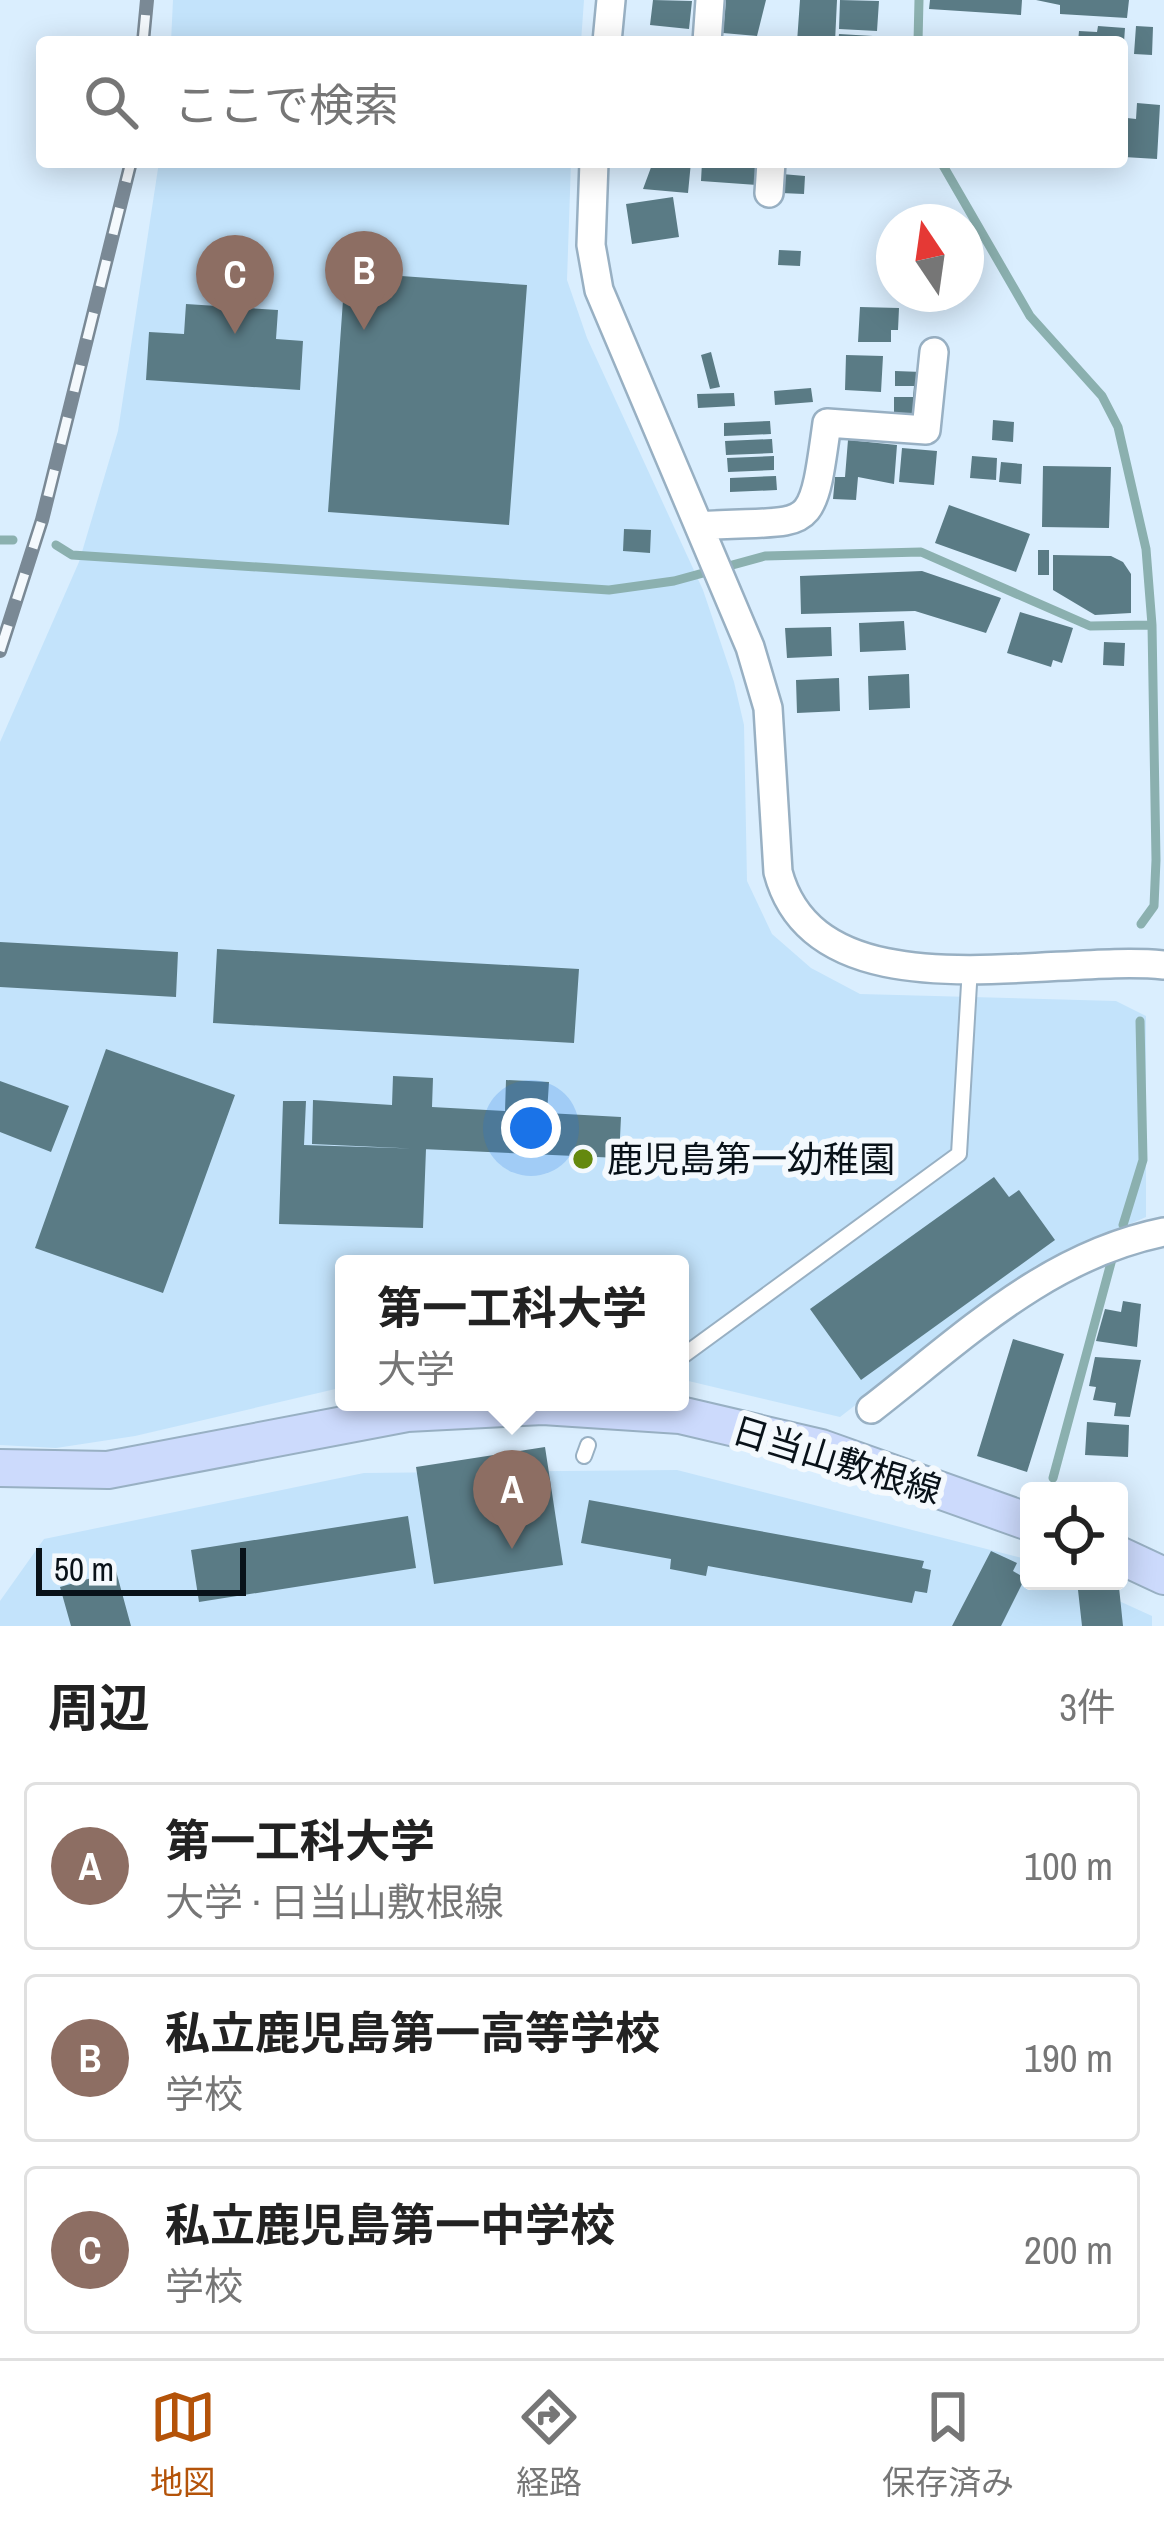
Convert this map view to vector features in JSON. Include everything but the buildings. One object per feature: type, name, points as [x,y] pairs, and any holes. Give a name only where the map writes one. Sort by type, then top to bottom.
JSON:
[{"type":"main road","name":"日当山敷根線","points":[[0,1468],[108,1470],[430,1411]]},
{"type":"main road","name":"日当山敷根線","points":[[629,1411],[680,1414],[821,1448],[1020,1519]]},
{"type":"main road","points":[[1128,1559],[1164,1576]]},
{"type":"street","points":[[608,36],[611,0]]},
{"type":"street","points":[[707,36],[710,0]]},
{"type":"street","points":[[594,168],[591,245],[598,290],[727,588],[768,708],[773,826],[785,898],[826,943],[860,957],[970,967],[1164,965]]},
{"type":"street","points":[[769,193],[770,168]]},
{"type":"street","points":[[705,538],[801,519],[815,506],[827,423],[926,430],[934,352]]},
{"type":"street","points":[[872,1409],[1031,1283],[1115,1242],[1164,1232]]},
{"type":"lane","points":[[689,1351],[959,1154],[970,967]]},
{"type":"shaded area","points":[[173,0],[584,0],[581,36],[171,36]]},
{"type":"shaded area","points":[[158,168],[571,168],[567,280],[587,338],[703,590],[734,682],[744,725],[747,881],[772,934],[811,968],[860,994],[1116,1001],[1146,1016],[1146,1217],[1035,1266],[840,1417],[689,1381],[689,1255],[335,1255],[335,1389],[135,1436],[56,1448],[0,1445],[0,742],[79,562],[118,431]]},
{"type":"shaded area","points":[[677,1470],[1020,1557],[1020,1590],[1095,1590],[1152,1616],[1152,1626],[0,1626],[0,1601],[44,1539],[364,1473]]},
{"type":"waterway","points":[[918,36],[919,0]]},
{"type":"waterway","points":[[944,168],[1030,316],[1102,396],[1118,427],[1146,549],[1152,625],[1156,860],[1154,906],[1141,924]]},
{"type":"waterway","points":[[0,540],[13,540]]},
{"type":"waterway","points":[[56,545],[72,555],[609,590],[674,581],[765,556],[921,552],[1090,626],[1152,625]]},
{"type":"waterway","points":[[1123,1225],[1143,1160],[1140,1021]]},
{"type":"waterway","points":[[1053,1478],[1112,1259]]},
{"type":"railway","points":[[144,36],[147,0]]},
{"type":"railway","points":[[0,651],[42,520],[130,168]]},
{"type":"place","name":"私立鹿児島第一高等学校","points":[[364,330]]},
{"type":"place","name":"私立鹿児島第一中学校","points":[[235,334]]},
{"type":"place","name":"鹿児島第一幼稚園","points":[[583,1159]]},
{"type":"place","name":"第一工科大学","points":[[512,1549]]}]
